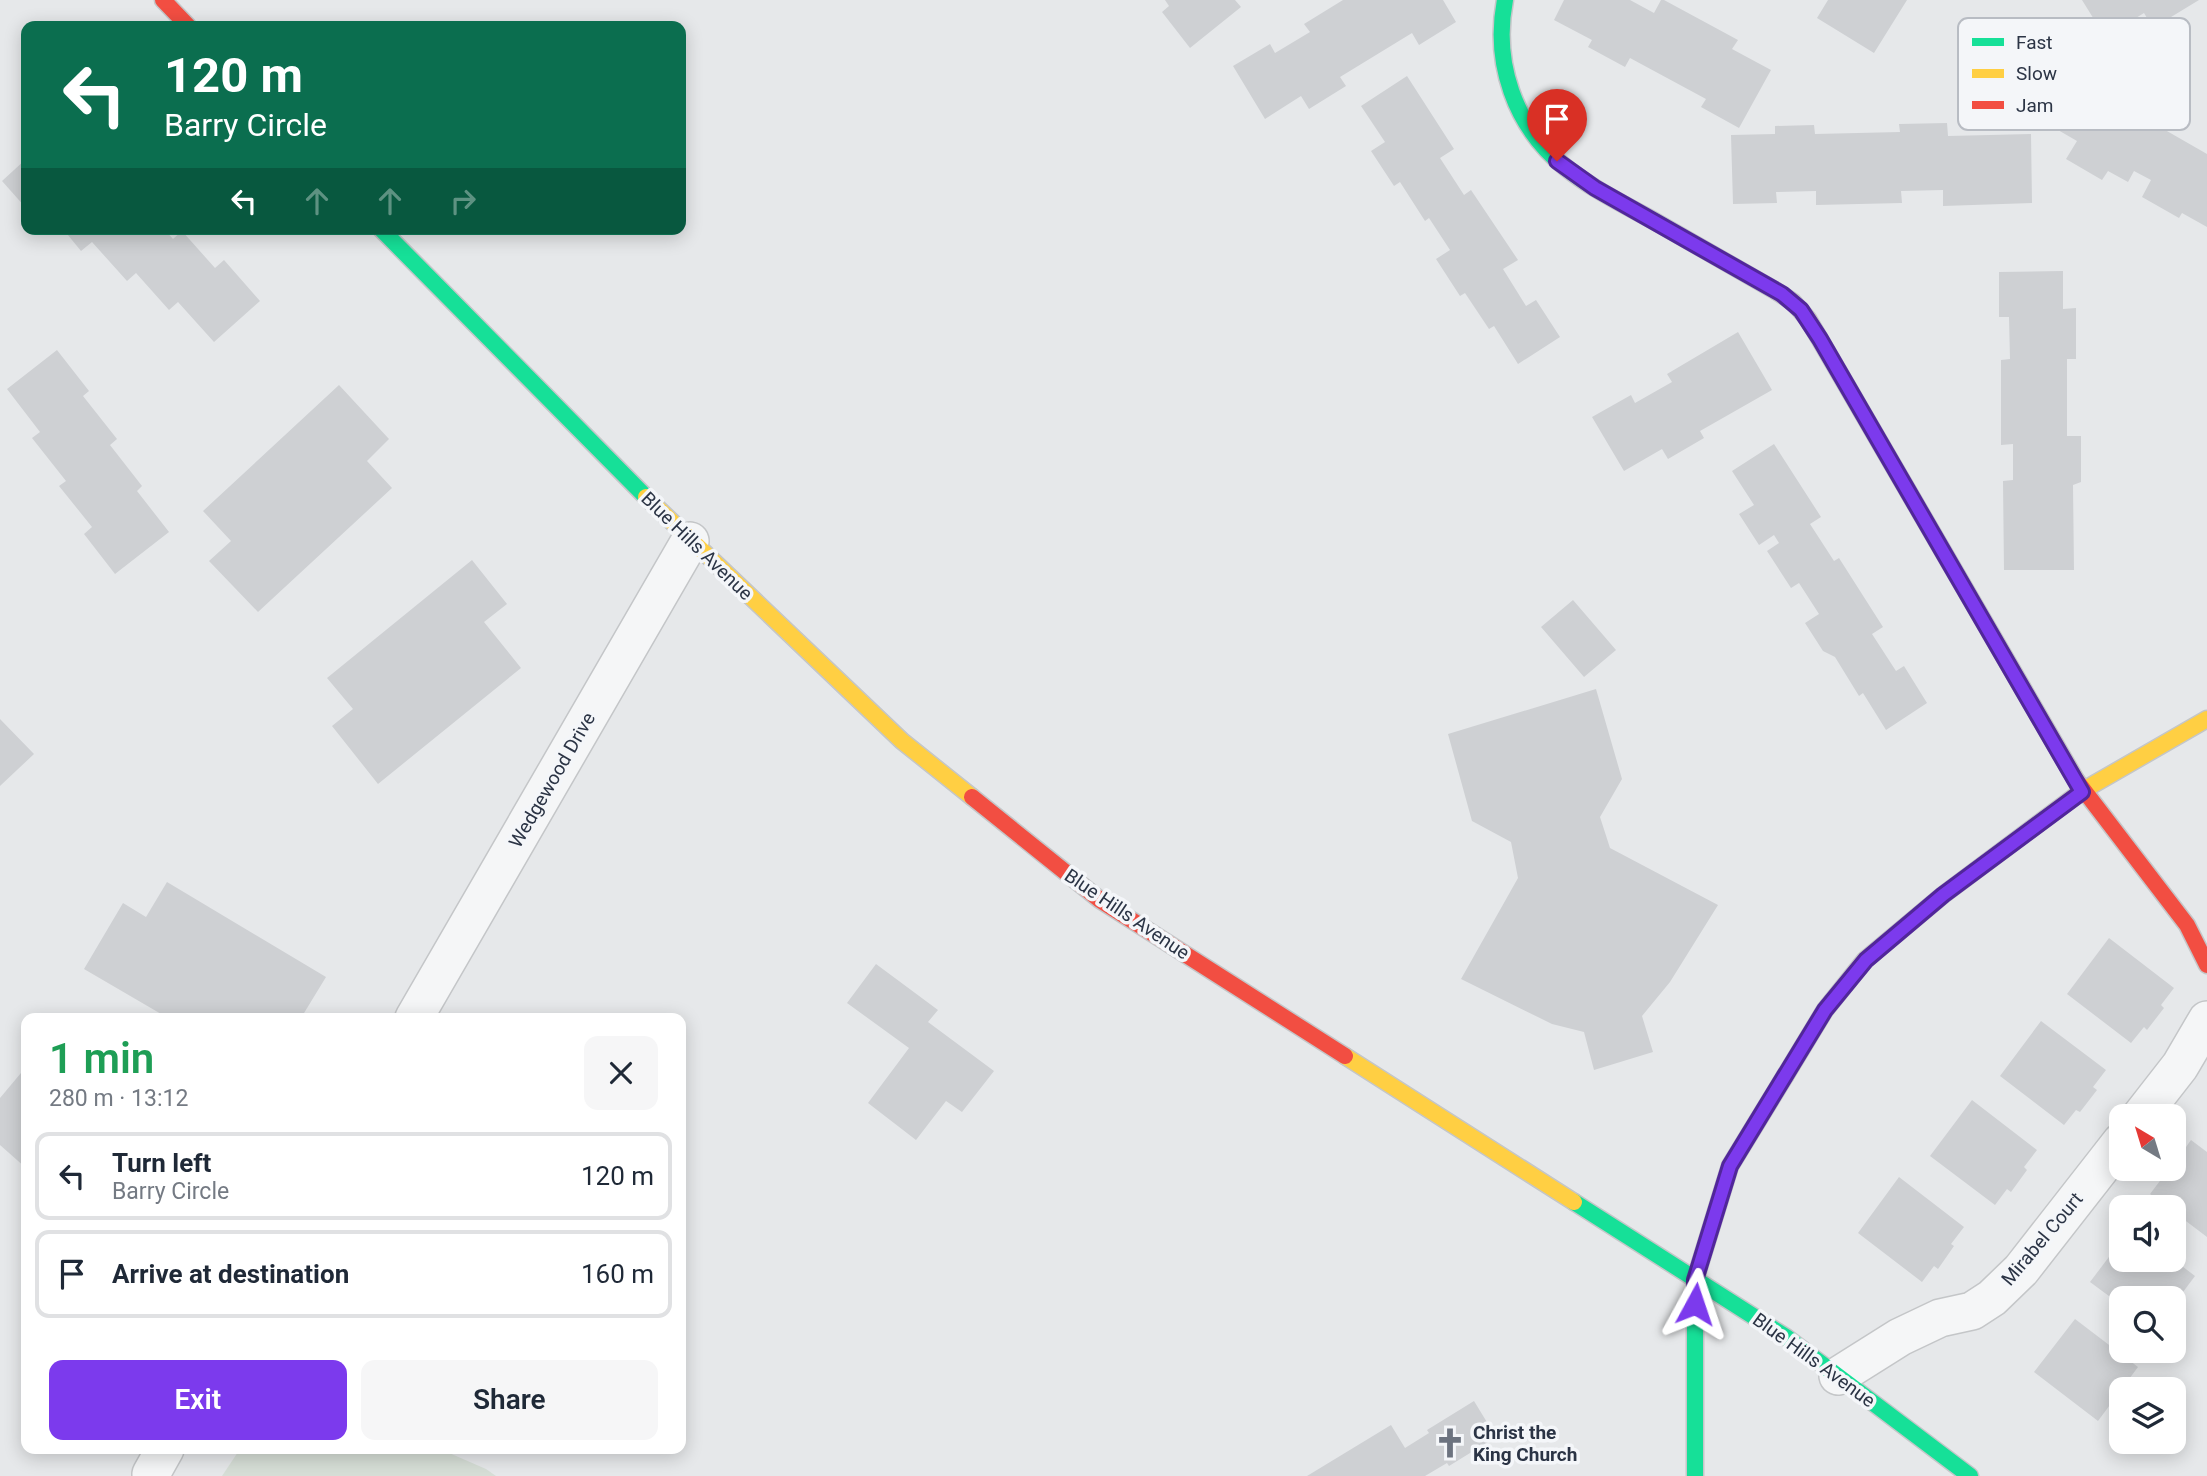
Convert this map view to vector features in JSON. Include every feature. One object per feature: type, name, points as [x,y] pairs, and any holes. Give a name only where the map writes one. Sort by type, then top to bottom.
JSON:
[{"type":"main road","points":[[163,0],[183,21]]},
{"type":"main road","points":[[1505,0],[1499,31],[1501,65],[1518,107],[1548,151],[1595,188],[1782,294],[1808,319],[2082,792],[2187,925],[2207,965]]},
{"type":"main road","name":"Blue Hills Avenue","points":[[388,235],[690,541],[902,741],[1100,900],[1786,1337],[1970,1476]]},
{"type":"main road","points":[[1695,1476],[1695,1280],[1730,1166],[1825,1010],[1866,960],[1943,895],[2082,792],[2207,719]]},
{"type":"street","name":"Wedgewood Drive","points":[[417,1013],[690,541]]},
{"type":"street","points":[[2150,1104],[2180,1066],[2207,1020]]},
{"type":"street","name":"Mirabel Court","points":[[1838,1376],[1900,1337],[1940,1318],[1972,1311],[1992,1298],[2021,1270],[2109,1157]]},
{"type":"shaded area","points":[[237,1454],[452,1454],[496,1476],[222,1476]]},
{"type":"building","points":[[1165,0],[1235,0],[1241,7],[1190,48],[1162,12],[1169,6]]},
{"type":"building","points":[[1343,0],[1443,0],[1456,22],[1419,45],[1412,33],[1340,77],[1346,86],[1309,109],[1301,96],[1265,119],[1233,66],[1270,44],[1275,53],[1310,32],[1304,24]]},
{"type":"building","points":[[1564,0],[1630,0],[1654,13],[1661,0],[1664,0],[1738,40],[1732,49],[1771,70],[1739,128],[1701,107],[1706,99],[1630,58],[1625,67],[1588,47],[1592,40],[1554,20]]},
{"type":"building","points":[[1828,0],[1907,0],[1874,53],[1817,18]]},
{"type":"building","points":[[2082,0],[2199,0],[2169,18],[2147,18],[2144,13],[2136,18],[2093,18]]},
{"type":"building","points":[[1407,76],[1454,149],[1440,158],[1464,195],[1471,190],[1518,260],[1503,269],[1526,306],[1536,300],[1560,337],[1518,364],[1494,326],[1489,329],[1465,293],[1460,296],[1436,259],[1450,250],[1429,218],[1425,221],[1400,182],[1394,186],[1371,151],[1385,142],[1361,106]]},
{"type":"building","points":[[1947,123],[1948,136],[2031,134],[2032,203],[1943,206],[1943,190],[1901,191],[1902,203],[1816,205],[1816,191],[1776,192],[1777,203],[1733,204],[1731,135],[1775,134],[1775,126],[1814,125],[1815,134],[1900,132],[1899,124]]},
{"type":"building","points":[[2058,130],[2165,130],[2207,154],[2207,227],[2182,213],[2179,218],[2142,197],[2151,180],[2134,171],[2128,182],[2108,171],[2102,180],[2066,159],[2077,141]]},
{"type":"building","points":[[21,164],[21,202],[2,181]]},
{"type":"building","points":[[68,235],[169,235],[173,239],[178,235],[186,235],[215,268],[224,260],[260,301],[214,342],[178,302],[169,310],[136,273],[127,281],[92,242],[81,251]]},
{"type":"building","points":[[2063,271],[2063,309],[2076,308],[2076,359],[2067,359],[2067,436],[2081,436],[2081,482],[2073,485],[2074,570],[2004,570],[2003,481],[2013,480],[2013,444],[2001,445],[2001,360],[2010,359],[2009,317],[1999,317],[1999,272]]},
{"type":"building","points":[[1738,332],[1772,390],[1700,431],[1704,438],[1668,459],[1662,449],[1624,471],[1592,417],[1631,395],[1635,403],[1672,382],[1667,374]]},
{"type":"building","points":[[57,350],[89,391],[83,396],[117,439],[110,445],[142,486],[137,491],[169,532],[115,574],[84,534],[92,527],[59,486],[66,481],[32,438],[40,432],[7,389]]},
{"type":"building","points":[[339,385],[389,439],[367,461],[392,488],[258,612],[209,561],[231,541],[203,511]]},
{"type":"building","points":[[1774,444],[1821,517],[1810,524],[1834,561],[1839,558],[1883,627],[1872,634],[1896,671],[1904,666],[1927,703],[1886,730],[1863,693],[1859,696],[1835,657],[1823,651],[1805,623],[1819,614],[1799,583],[1791,588],[1767,551],[1779,543],[1774,535],[1759,545],[1739,514],[1754,505],[1732,471]]},
{"type":"building","points":[[472,560],[507,604],[484,622],[521,668],[378,784],[332,726],[353,709],[327,678]]},
{"type":"building","points":[[1573,600],[1616,650],[1584,677],[1541,627]]},
{"type":"building","points":[[1596,689],[1622,779],[1600,817],[1610,848],[1718,905],[1670,982],[1642,1016],[1653,1052],[1594,1070],[1584,1032],[1552,1024],[1461,979],[1518,878],[1511,842],[1472,821],[1448,734]]},
{"type":"building","points":[[0,719],[34,754],[0,786]]},
{"type":"building","points":[[167,882],[326,977],[304,1013],[159,1013],[84,969],[123,903],[146,917]]},
{"type":"building","points":[[2109,938],[2174,988],[2161,1005],[2164,1008],[2147,1030],[2144,1027],[2131,1043],[2067,994]]},
{"type":"building","points":[[876,964],[938,1010],[928,1022],[994,1071],[962,1112],[946,1101],[916,1140],[868,1103],[909,1048],[847,1003]]},
{"type":"building","points":[[2041,1021],[2106,1070],[2093,1087],[2097,1090],[2080,1112],[2076,1110],[2064,1125],[2000,1076]]},
{"type":"building","points":[[21,1073],[21,1164],[0,1145],[0,1098]]},
{"type":"building","points":[[1972,1100],[2037,1150],[2024,1167],[2027,1170],[2011,1192],[2007,1189],[1995,1205],[1930,1156]]},
{"type":"building","points":[[2191,1140],[2207,1152],[2207,1237],[2186,1221],[2186,1195],[2150,1194],[2160,1181],[2186,1181],[2186,1147]]},
{"type":"building","points":[[1899,1177],[1964,1227],[1951,1244],[1954,1246],[1938,1269],[1934,1266],[1922,1282],[1858,1233]]},
{"type":"building","points":[[2109,1257],[2109,1272],[2186,1272],[2186,1269],[2195,1276],[2186,1288],[2109,1286],[2109,1296],[2090,1282]]},
{"type":"building","points":[[2075,1319],[2109,1345],[2109,1363],[2133,1363],[2138,1367],[2131,1377],[2109,1377],[2109,1406],[2098,1421],[2034,1372]]},
{"type":"building","name":"Christ the King Church","points":[[1474,1401],[1496,1437],[1449,1466],[1447,1463],[1425,1476],[1307,1476],[1391,1425],[1405,1448],[1429,1433],[1427,1430]]},
{"type":"traffic: fast","points":[[1505,0],[1502,46],[1511,91],[1520,112],[1547,151],[1597,190],[1776,291]]},
{"type":"traffic: fast","points":[[387,235],[646,497]]},
{"type":"traffic: fast","points":[[1695,1476],[1695,1280],[1730,1166],[1785,1076]]},
{"type":"traffic: fast","points":[[1574,1202],[1786,1337],[1970,1476]]},
{"type":"traffic: slow","points":[[1776,291],[1793,302],[1808,319],[2076,780]]},
{"type":"traffic: slow","points":[[646,497],[902,741],[972,797]]},
{"type":"traffic: slow","points":[[1785,1076],[1825,1010],[1865,960],[1943,895],[2082,791],[2207,719]]},
{"type":"traffic: slow","points":[[1345,1056],[1574,1202]]},
{"type":"traffic: jam","points":[[163,0],[183,21]]},
{"type":"traffic: jam","points":[[2076,780],[2187,925],[2207,965]]},
{"type":"traffic: jam","points":[[972,797],[1100,900],[1345,1056]]},
{"type":"place","name":"Christ the King Church","points":[[1450,1443]]},
{"type":"route","points":[[1557,161],[1595,188],[1769,286],[1801,310],[2082,792],[1943,895],[1866,960],[1825,1010],[1730,1166],[1695,1280],[1695,1304]]}]
